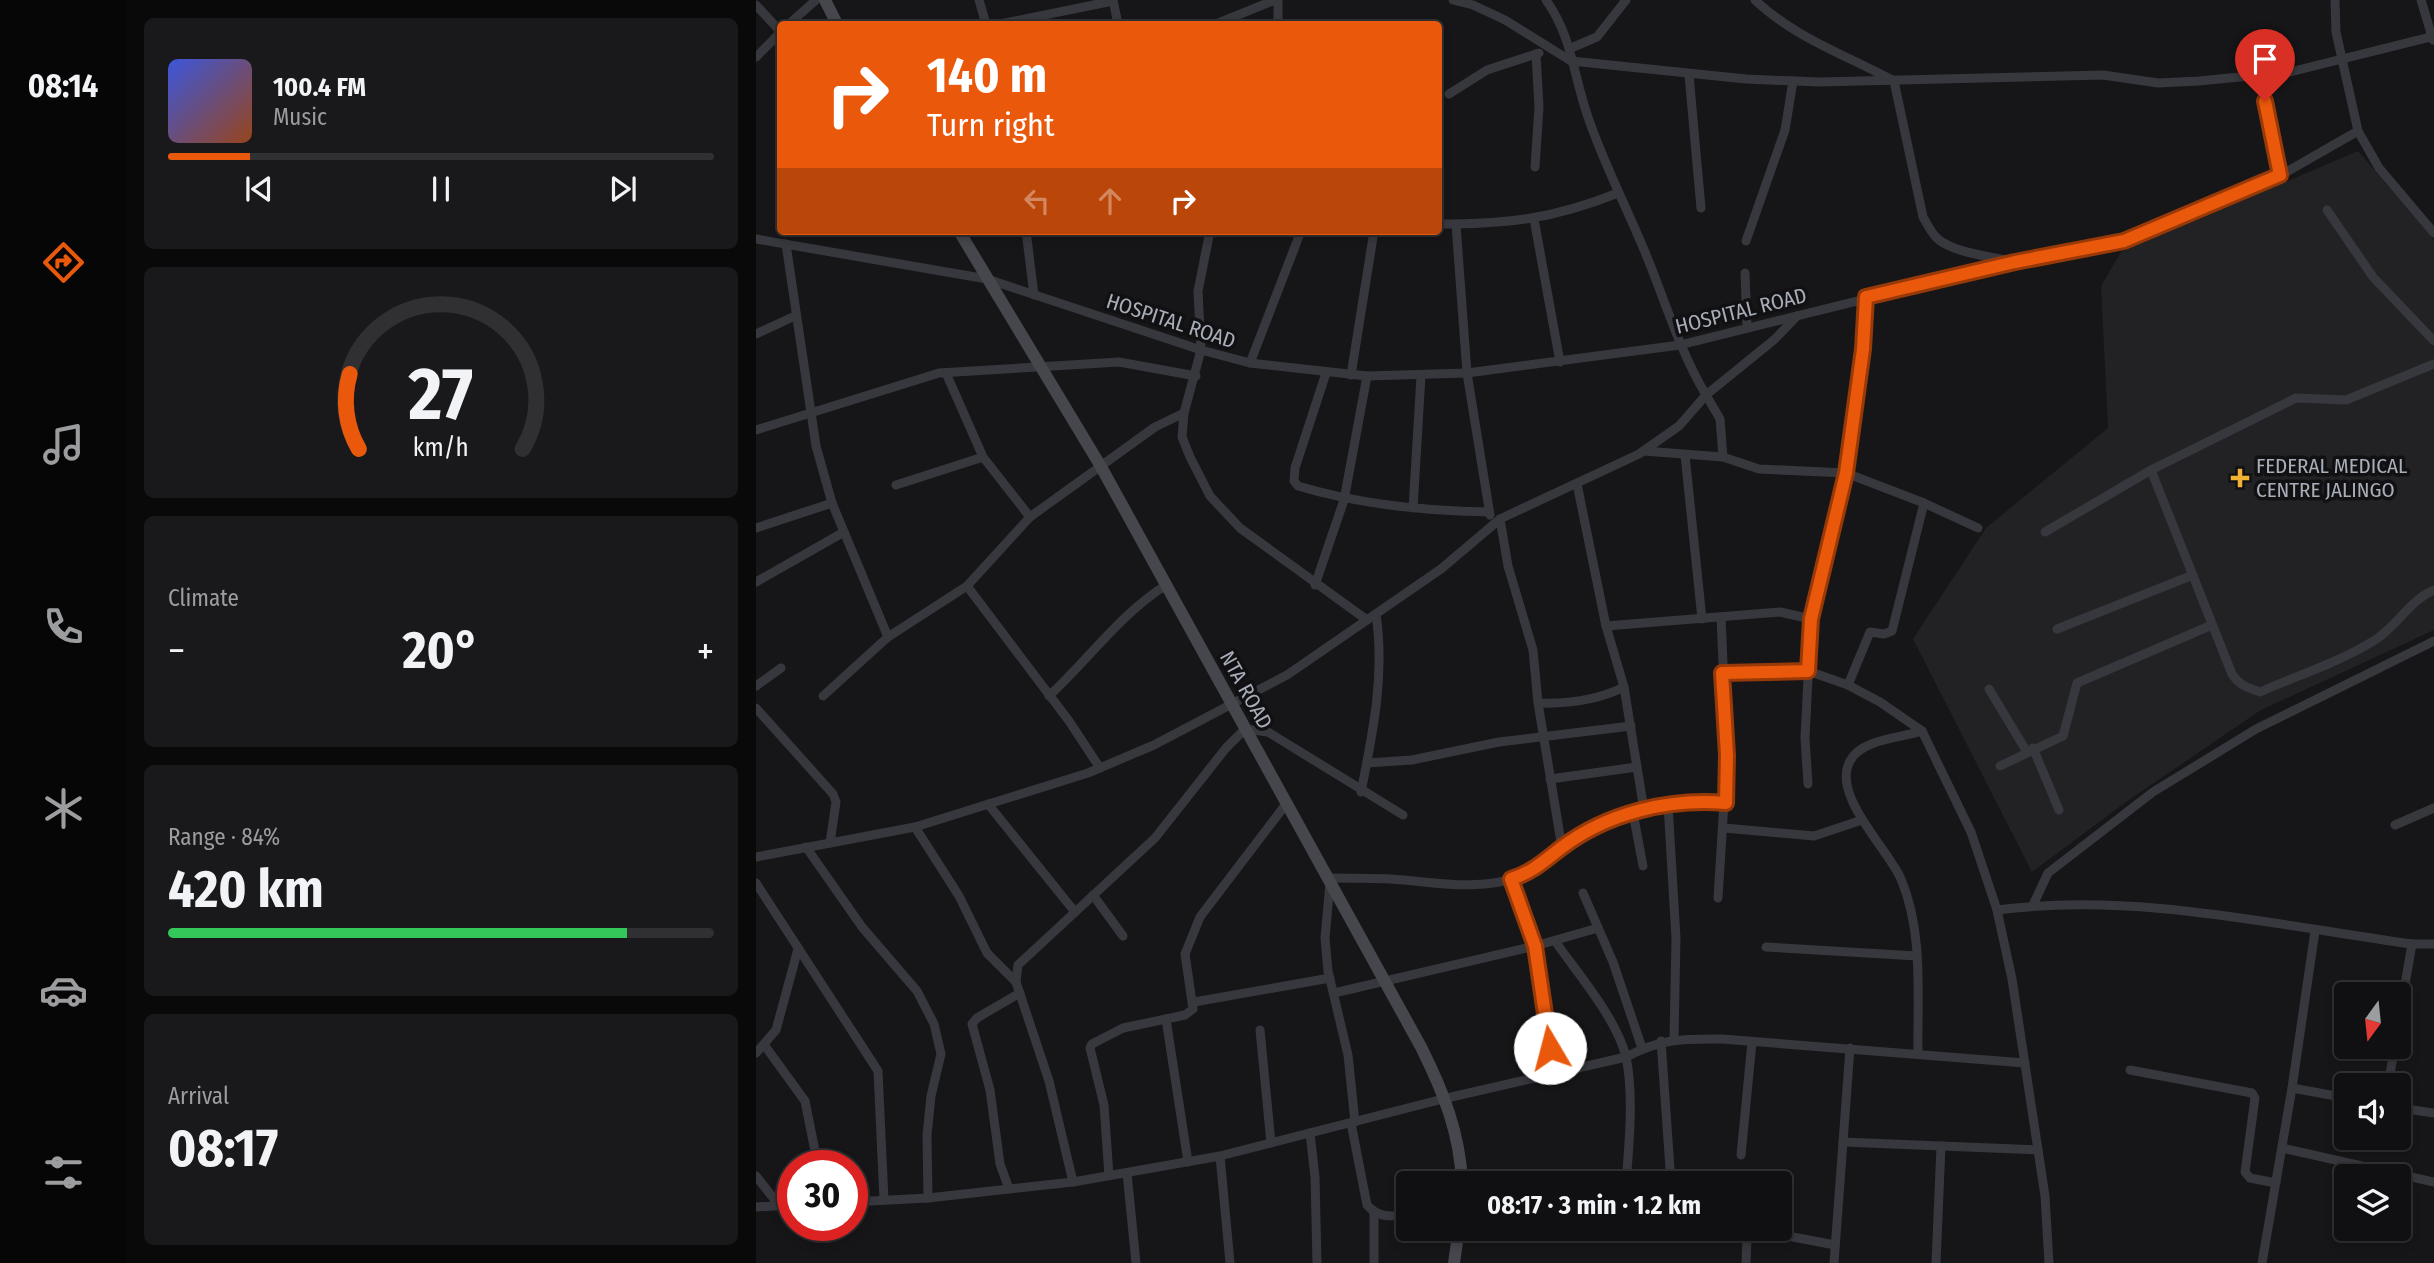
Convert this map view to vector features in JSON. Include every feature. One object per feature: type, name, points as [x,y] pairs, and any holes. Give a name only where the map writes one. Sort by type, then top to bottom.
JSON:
[{"type":"street","points":[[792,21],[816,0]]},
{"type":"street","points":[[825,0],[836,21]]},
{"type":"street","points":[[979,0],[985,21]]},
{"type":"street","points":[[1224,21],[1277,0],[1278,21]]},
{"type":"street","points":[[1453,0],[1505,20],[1572,61],[1689,75],[1793,81],[2103,75],[2158,83],[2260,76],[2433,38],[2421,0]]},
{"type":"street","points":[[1546,0],[1562,22],[1600,153],[1648,261],[1680,345],[1720,419],[1723,457]]},
{"type":"street","points":[[1571,48],[1597,37],[1626,0]]},
{"type":"street","points":[[1755,0],[1776,20],[1798,34],[1894,81]]},
{"type":"street","points":[[2335,0],[2336,32],[2358,131],[2379,169],[2434,233]]},
{"type":"street","points":[[1015,21],[1113,1],[1117,21]]},
{"type":"street","points":[[756,5],[760,16],[777,30]]},
{"type":"street","points":[[756,57],[777,35]]},
{"type":"street","points":[[1449,94],[1487,71],[1550,49]]},
{"type":"street","points":[[1535,167],[1539,107],[1536,54]]},
{"type":"street","points":[[1689,75],[1701,208]]},
{"type":"street","points":[[2260,76],[2280,175]]},
{"type":"street","points":[[1746,241],[1785,130],[1793,81]]},
{"type":"street","points":[[1894,81],[1923,217],[1931,230],[1939,240],[1957,248],[2015,262]]},
{"type":"street","name":"HOSPITAL ROAD","points":[[756,239],[988,279],[1201,350],[1250,363],[1367,376],[1467,373],[1680,345],[2015,262],[2124,241],[2280,175],[2358,131]]},
{"type":"street","points":[[1442,224],[1482,225],[1534,219],[1583,207],[1618,193]]},
{"type":"street","points":[[2326,210],[2373,277],[2434,341]]},
{"type":"street","points":[[1534,219],[1560,362]]},
{"type":"street","points":[[1456,225],[1467,373],[1491,526]]},
{"type":"street","name":"NTA ROAD","points":[[961,235],[1100,465],[1447,1098],[1461,1171]]},
{"type":"street","points":[[1026,235],[1034,295]]},
{"type":"street","points":[[1209,235],[1198,291],[1201,350],[1184,413],[1182,437],[1210,496],[1240,528],[1315,585],[1367,620]]},
{"type":"street","points":[[1250,363],[1299,235]]},
{"type":"street","points":[[1351,375],[1373,235]]},
{"type":"street","points":[[786,244],[810,412],[832,503],[888,637]]},
{"type":"street","points":[[1745,273],[1747,327]]},
{"type":"street","points":[[1808,784],[1811,619],[1846,473],[1863,349],[1866,297]]},
{"type":"street","points":[[756,857],[915,827],[988,804],[1100,768],[1154,745],[1231,705],[1287,675],[1376,614],[1441,569],[1500,519],[1644,451],[1679,426],[1706,395],[1775,339],[1798,314]]},
{"type":"street","points":[[756,334],[795,316]]},
{"type":"street","points":[[756,430],[872,392],[946,373],[1119,362],[1196,376]]},
{"type":"street","points":[[2045,532],[2151,470],[2295,398],[2346,400],[2434,365]]},
{"type":"street","points":[[946,373],[983,457],[1030,517]]},
{"type":"street","points":[[1326,373],[1293,477],[1298,486],[1345,500],[1413,508],[1489,512]]},
{"type":"street","points":[[1315,585],[1345,500],[1367,376]]},
{"type":"street","points":[[1413,508],[1421,376]]},
{"type":"street","points":[[824,696],[888,637],[967,586],[1030,517],[1155,427],[1184,413]]},
{"type":"street","points":[[1644,451],[1723,457],[1759,469],[1846,473],[1924,503],[1978,528]]},
{"type":"street","points":[[1685,455],[1702,619]]},
{"type":"street","points":[[896,485],[983,457]]},
{"type":"street","points":[[2151,470],[2212,625],[2238,683],[2260,692],[2378,638],[2409,607],[2434,590]]},
{"type":"street","points":[[1577,484],[1606,626],[1624,687],[1644,810]]},
{"type":"street","points":[[756,528],[832,503]]},
{"type":"street","points":[[1848,685],[1870,632],[1884,634],[1892,631],[1924,503]]},
{"type":"street","points":[[1500,519],[1508,566],[1533,650],[1538,703],[1562,848]]},
{"type":"street","points":[[756,582],[844,532]]},
{"type":"street","points":[[2057,629],[2193,575]]},
{"type":"street","points":[[1049,696],[1083,665],[1135,605],[1166,585]]},
{"type":"street","points":[[967,586],[1100,768]]},
{"type":"street","points":[[1606,626],[1780,612],[1811,619]]},
{"type":"street","points":[[1361,792],[1377,711],[1380,662],[1376,614]]},
{"type":"street","points":[[1718,898],[1727,755],[1721,617]]},
{"type":"street","points":[[2000,766],[2063,736],[2077,683],[2212,625]]},
{"type":"street","points":[[2033,905],[2048,873],[2153,792],[2256,729],[2434,641]]},
{"type":"street","points":[[756,686],[781,668]]},
{"type":"street","points":[[1722,673],[1808,671],[1848,685],[1880,702],[1922,732],[1971,832],[1997,910],[2025,1063],[2045,1196],[2049,1263]]},
{"type":"street","points":[[1538,703],[1557,704],[1610,694],[1624,687]]},
{"type":"street","points":[[1989,689],[2030,750],[2059,810]]},
{"type":"street","points":[[756,708],[833,794],[836,802],[830,843]]},
{"type":"street","points":[[1367,763],[1412,760],[1543,736],[1631,726]]},
{"type":"street","points":[[1016,982],[1018,965],[1155,838],[1226,748],[1245,729],[1268,732],[1403,816]]},
{"type":"street","points":[[1917,1054],[1917,956],[1901,879],[1862,820],[1847,787],[1849,762],[1856,752],[1872,744],[1922,732]]},
{"type":"street","points":[[1550,779],[1637,767]]},
{"type":"street","points":[[1374,1263],[1374,1213],[1363,1196],[1353,1122],[1348,1055],[1330,978],[1325,938],[1328,880],[1390,879],[1472,887],[1511,879],[1542,866],[1562,848],[1617,817],[1668,804],[1726,803]]},
{"type":"street","points":[[988,804],[1075,912]]},
{"type":"street","points":[[1109,1176],[1104,1105],[1090,1048],[1097,1041],[1123,1028],[1185,1015],[1193,1009],[1185,954],[1200,918],[1212,898],[1286,804]]},
{"type":"street","points":[[1668,804],[1676,938],[1674,1039]]},
{"type":"street","points":[[2395,825],[2434,808]]},
{"type":"street","points":[[1633,813],[1643,866]]},
{"type":"street","points":[[1724,828],[1814,836],[1862,820]]},
{"type":"street","points":[[915,827],[959,895],[987,953],[1016,982],[1049,1081],[1073,1182]]},
{"type":"street","points":[[806,847],[862,926],[917,991],[934,1024],[941,1054],[931,1096],[927,1135],[928,1198]]},
{"type":"street","points":[[1511,879],[1535,946],[1553,1074]]},
{"type":"street","points":[[757,889],[878,1071],[884,1200]]},
{"type":"street","points":[[1583,893],[1642,1048]]},
{"type":"street","points":[[1093,895],[1123,936]]},
{"type":"street","points":[[1997,910],[2033,905],[2164,908],[2412,944],[2434,944]]},
{"type":"street","points":[[1334,993],[1385,983],[1598,928]]},
{"type":"street","points":[[2262,1263],[2315,931]]},
{"type":"street","points":[[1555,941],[1604,1012],[1626,1057],[1629,1108],[1626,1171]]},
{"type":"street","points":[[2405,982],[2412,944]]},
{"type":"street","points":[[1766,947],[1917,956]]},
{"type":"street","points":[[756,1053],[765,1046],[780,1018],[798,948]]},
{"type":"street","points":[[1194,1002],[1330,978]]},
{"type":"street","points":[[1009,1189],[1000,1164],[990,1090],[972,1024],[977,1018],[1020,993]]},
{"type":"street","points":[[1166,1019],[1188,1162]]},
{"type":"street","points":[[1260,1030],[1271,1143]]},
{"type":"street","points":[[868,1201],[928,1198],[1073,1182],[1220,1156],[1447,1098],[1626,1057],[1642,1048],[1674,1039],[1850,1048],[2025,1063]]},
{"type":"street","points":[[1661,1041],[1670,1171]]},
{"type":"street","points":[[1741,1156],[1752,1042]]},
{"type":"street","points":[[765,1046],[805,1101],[815,1150]]},
{"type":"street","points":[[1834,1263],[1850,1048]]},
{"type":"street","points":[[2130,1070],[2252,1093],[2255,1097],[2245,1171],[2250,1178],[2276,1183]]},
{"type":"street","points":[[2292,1088],[2334,1096]]},
{"type":"street","points":[[2411,1110],[2434,1113]]},
{"type":"street","points":[[1310,1133],[1315,1177],[1317,1263]]},
{"type":"street","points":[[1843,1142],[2038,1150]]},
{"type":"street","points":[[1936,1263],[1941,1146]]},
{"type":"street","points":[[2282,1148],[2434,1182]]},
{"type":"street","points":[[1220,1156],[1230,1263]]},
{"type":"street","points":[[1127,1173],[1136,1263]]},
{"type":"street","points":[[756,1176],[777,1204]]},
{"type":"street","points":[[756,1207],[777,1205]]},
{"type":"street","points":[[1374,1213],[1396,1216]]},
{"type":"street","points":[[1746,1263],[1747,1237],[1751,1229],[1835,1245]]},
{"type":"street","points":[[1454,1263],[1457,1241]]},
{"type":"shaded area","name":"FEDERAL MEDICAL CENTRE JALINGO","points":[[2358,151],[2434,240],[2434,630],[2261,710],[2126,802],[2032,872],[1913,639],[1986,528],[2108,428],[2101,286],[2121,252]]},
{"type":"place","name":"FEDERAL MEDICAL CENTRE JALINGO","points":[[2240,478]]},
{"type":"route","points":[[1550,1048],[1535,946],[1511,879],[1542,866],[1562,848],[1617,817],[1668,804],[1708,801],[1726,803],[1727,755],[1722,673],[1808,671],[1811,619],[1846,473],[1863,349],[1866,297],[2015,262],[2124,241],[2280,175],[2265,101]]}]
